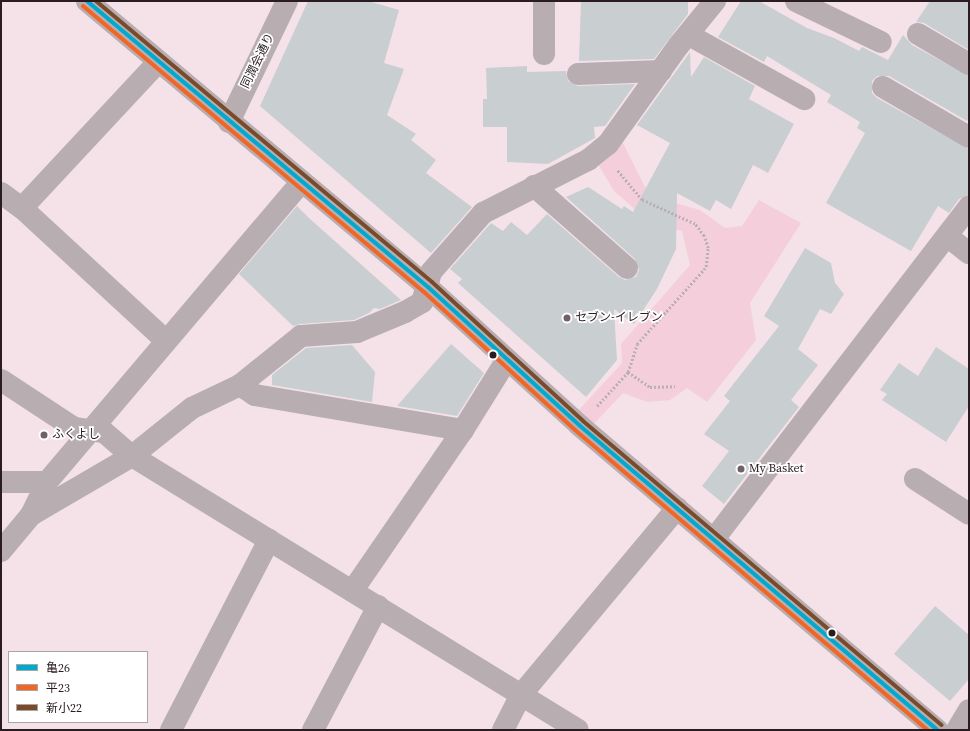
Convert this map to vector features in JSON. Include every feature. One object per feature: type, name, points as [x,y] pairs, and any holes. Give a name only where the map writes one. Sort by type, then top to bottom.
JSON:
[{"type":"street","points":[[87,1],[229,122],[428,287],[506,361],[937,730]]},
{"type":"street","name":"同潤会通り","points":[[229,122],[287,1]]},
{"type":"street","points":[[544,1],[544,54]]},
{"type":"street","points":[[31,515],[132,456],[192,408],[240,385],[301,336],[364,329],[405,312],[422,302],[428,287],[431,272],[483,213],[588,160],[608,144],[661,71],[715,1]]},
{"type":"street","points":[[796,1],[881,42]]},
{"type":"street","points":[[689,34],[804,99]]},
{"type":"street","points":[[918,34],[969,64]]},
{"type":"street","points":[[22,208],[158,62]]},
{"type":"street","points":[[578,74],[661,71]]},
{"type":"street","points":[[883,87],[969,138]]},
{"type":"street","points":[[1,551],[31,515],[47,482],[301,182]]},
{"type":"street","points":[[534,186],[627,268]]},
{"type":"street","points":[[1,193],[22,208],[166,341]]},
{"type":"street","points":[[714,538],[969,207]]},
{"type":"street","points":[[947,236],[969,253]]},
{"type":"street","points":[[353,590],[463,430],[506,361]]},
{"type":"street","points":[[1,380],[74,428],[92,429],[104,432],[132,456],[353,590],[520,696],[578,730]]},
{"type":"street","points":[[240,385],[255,395],[463,430]]},
{"type":"street","points":[[915,479],[969,514]]},
{"type":"street","points":[[1,482],[47,482]]},
{"type":"street","points":[[503,730],[520,696],[677,508]]},
{"type":"street","points":[[171,730],[269,540]]},
{"type":"street","points":[[313,730],[378,606]]},
{"type":"street","points":[[957,730],[969,710]]},
{"type":"path","points":[[628,372],[650,387],[675,386]]},
{"type":"shaded area","points":[[621,139],[645,187],[675,203],[700,210],[725,228],[742,226],[759,200],[801,223],[750,303],[756,340],[707,402],[687,388],[670,400],[647,402],[623,393],[590,428],[576,413],[622,363],[621,344],[690,265],[682,231],[664,225],[637,211],[614,191],[596,161]]},
{"type":"building","points":[[308,1],[368,1],[399,10],[384,63],[404,69],[387,115],[416,134],[411,140],[436,160],[426,173],[472,207],[431,253],[260,106]]},
{"type":"building","points":[[581,1],[688,1],[688,14],[654,59],[579,61]]},
{"type":"building","points":[[741,1],[759,1],[807,28],[834,38],[859,51],[862,47],[888,60],[903,35],[912,45],[969,76],[969,118],[967,121],[889,76],[877,76],[872,81],[872,93],[877,98],[969,149],[969,195],[959,199],[949,213],[938,206],[911,251],[826,203],[865,133],[857,128],[860,122],[827,102],[831,95],[767,56],[764,62],[718,37]]},
{"type":"building","points":[[930,1],[969,1],[969,50],[924,23],[916,22]]},
{"type":"building","points":[[690,52],[691,77],[704,57],[755,86],[749,99],[794,124],[768,173],[753,165],[731,209],[716,200],[710,211],[677,193],[676,249],[657,289],[634,324],[614,309],[617,360],[586,397],[458,283],[462,279],[450,269],[491,223],[503,231],[511,222],[527,235],[547,214],[619,277],[625,280],[636,277],[639,270],[635,259],[566,197],[588,187],[622,209],[624,206],[633,212],[670,143],[637,125]]},
{"type":"building","points":[[527,66],[527,72],[566,71],[568,81],[578,86],[635,84],[605,126],[594,127],[595,138],[548,164],[507,162],[507,127],[483,127],[483,99],[487,99],[486,68]]},
{"type":"building","points":[[297,206],[401,300],[380,309],[374,308],[369,313],[354,320],[300,324],[293,326],[239,274]]},
{"type":"building","points":[[805,248],[831,263],[835,283],[844,294],[831,314],[820,309],[798,349],[818,365],[791,400],[799,407],[724,504],[702,486],[729,451],[704,434],[730,401],[724,396],[779,326],[764,316]]},
{"type":"building","points":[[451,344],[484,373],[457,416],[397,406]]},
{"type":"building","points":[[352,345],[375,372],[372,402],[272,385],[272,375],[306,348]]},
{"type":"building","points":[[936,347],[969,369],[969,406],[946,442],[882,400],[887,394],[880,390],[899,363],[918,376]]},
{"type":"building","points":[[935,606],[969,635],[969,679],[950,701],[894,654]]},
{"type":"transit line","name":"亀26","points":[[87,1],[428,287],[579,425],[937,730]]},
{"type":"transit line","name":"新小22","points":[[96,1],[432,282],[583,421],[941,725]]},
{"type":"transit line","name":"平23","points":[[83,6],[424,292],[575,430],[928,730]]},
{"type":"place","name":"セブン-イレブン","points":[[567,318]]},
{"type":"place","name":"ふくよし","points":[[44,435]]},
{"type":"place","name":"My Basket","points":[[741,469]]}]
